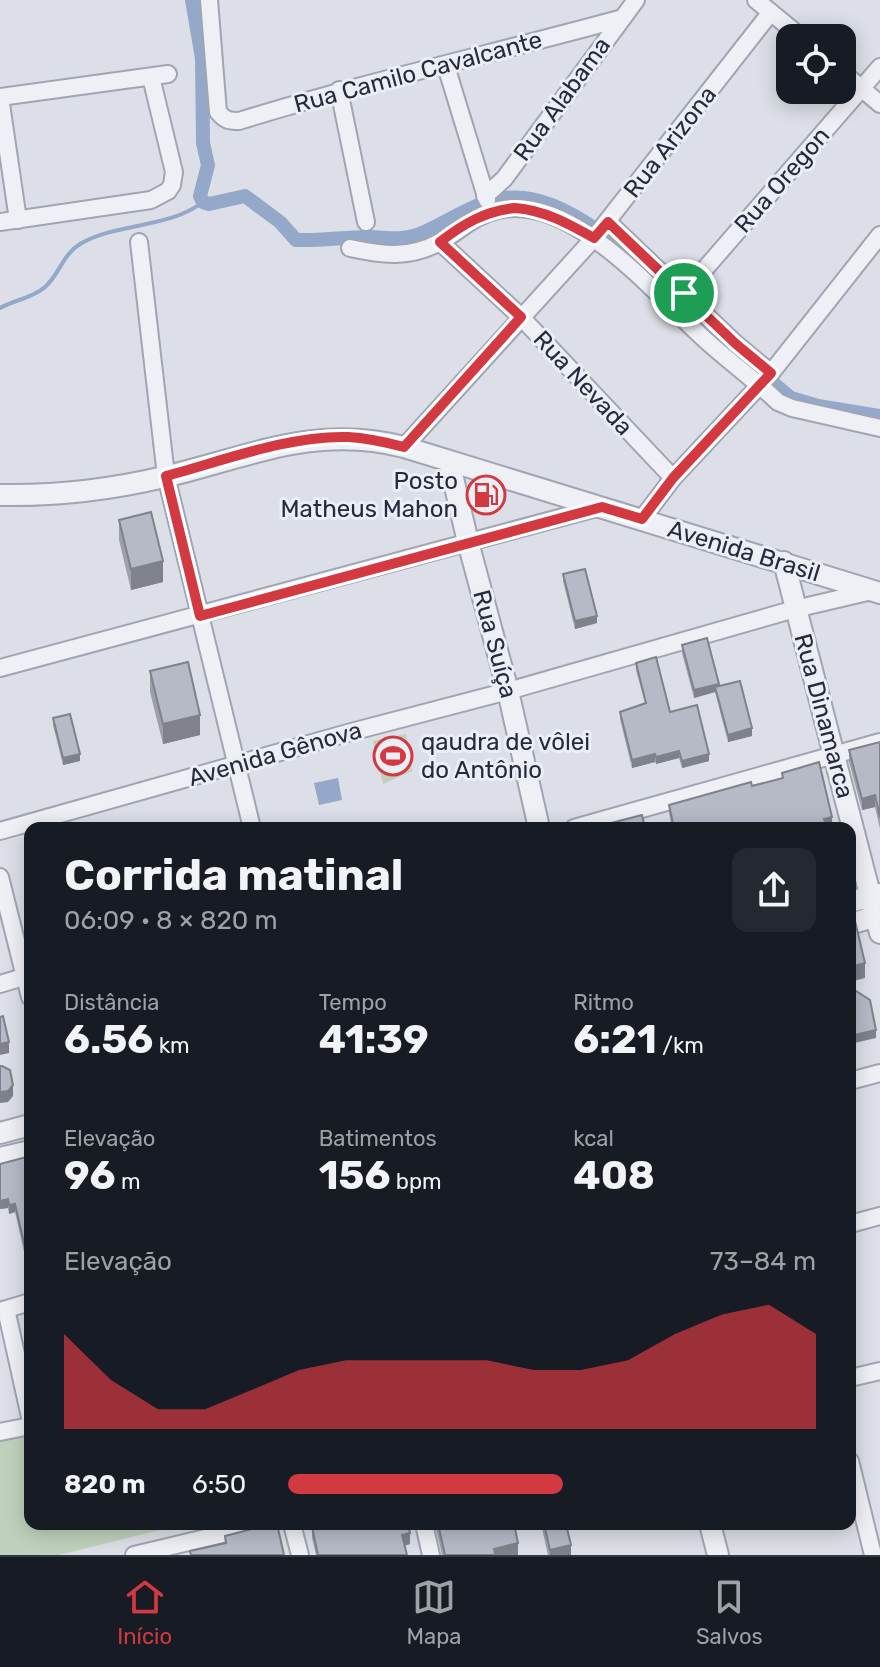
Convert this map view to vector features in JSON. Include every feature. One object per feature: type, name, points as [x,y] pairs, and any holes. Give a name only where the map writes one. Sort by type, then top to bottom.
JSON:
[{"type":"street","name":"Rua Camilo Cavalcante","points":[[209,0],[218,112],[225,120],[239,121],[339,90],[446,66],[623,18]]},
{"type":"street","name":"Rua Alabama","points":[[446,66],[486,198],[504,179],[636,0]]},
{"type":"street","points":[[756,0],[785,24]]},
{"type":"street","name":"Rua Arizona","points":[[404,447],[601,230],[771,12]]},
{"type":"street","name":"Rua Oregon","points":[[684,293],[880,67]]},
{"type":"street","points":[[0,222],[18,220],[139,202],[168,191],[174,172],[160,76],[0,97],[18,220]]},
{"type":"street","points":[[856,84],[880,104]]},
{"type":"street","points":[[339,90],[366,222]]},
{"type":"street","points":[[350,248],[387,255],[416,251],[440,242],[476,217],[499,209],[531,209],[601,230],[684,293],[767,378],[778,402],[880,428]]},
{"type":"street","points":[[601,230],[637,273],[702,336],[767,378]]},
{"type":"street","points":[[642,519],[673,478],[767,378],[880,235]]},
{"type":"street","points":[[139,242],[166,476],[250,822]]},
{"type":"street","name":"Rua Nevada","points":[[440,242],[521,317],[673,478]]},
{"type":"street","name":"Avenida Brasil","points":[[0,495],[71,494],[166,476],[282,445],[345,437],[404,447],[878,590]]},
{"type":"street","name":"Rua Suíça","points":[[449,461],[508,691],[538,822]]},
{"type":"street","points":[[0,668],[602,507]]},
{"type":"street","name":"Rua Dinamarca","points":[[784,562],[854,822]]},
{"type":"street","name":"Avenida Gênova","points":[[32,822],[795,609],[878,590]]},
{"type":"street","points":[[596,822],[880,742]]},
{"type":"street","name":"Avenida Gênova","points":[[0,831],[24,824]]},
{"type":"street","name":"Rua Dinamarca","points":[[856,829],[878,911]]},
{"type":"street","points":[[0,877],[24,962]]},
{"type":"street","points":[[856,904],[878,911]]},
{"type":"street","points":[[856,921],[878,911]]},
{"type":"street","points":[[0,984],[24,977]]},
{"type":"street","points":[[856,1079],[880,1073]]},
{"type":"street","points":[[0,1133],[24,1127]]},
{"type":"street","points":[[0,1158],[24,1152]]},
{"type":"street","points":[[856,1222],[880,1216]]},
{"type":"street","points":[[24,1304],[3,1310],[24,1393]]},
{"type":"street","points":[[856,1377],[880,1371]]},
{"type":"street","points":[[0,1432],[24,1427]]},
{"type":"street","points":[[856,1486],[873,1555]]},
{"type":"street","points":[[134,1555],[168,1551],[243,1530]]},
{"type":"street","points":[[294,1530],[300,1555]]},
{"type":"street","points":[[425,1530],[431,1555]]},
{"type":"street","points":[[712,1530],[718,1555]]},
{"type":"green space","name":"qaudra de vôlei do Antônio","points":[[406,734],[412,771],[383,784],[373,741]]},
{"type":"green space","points":[[24,1428],[24,1530],[160,1530],[59,1555],[0,1555],[0,1434]]},
{"type":"water","points":[[338,778],[342,800],[319,805],[314,783]]},
{"type":"building","points":[[151,512],[163,561],[131,569],[119,520]]},
{"type":"building","points":[[585,569],[597,616],[575,621],[563,574]]},
{"type":"building","points":[[707,638],[719,684],[694,690],[682,645]]},
{"type":"building","points":[[656,657],[670,712],[697,705],[709,754],[682,761],[679,751],[632,760],[620,712],[646,703],[636,663]]},
{"type":"building","points":[[188,662],[200,715],[163,724],[150,671]]},
{"type":"building","points":[[740,681],[752,728],[728,735],[715,687]]},
{"type":"building","points":[[70,714],[80,754],[63,758],[53,718]]},
{"type":"building","points":[[880,742],[880,817],[875,795],[862,799],[849,750]]},
{"type":"building","points":[[819,762],[832,817],[824,819],[825,822],[673,822],[669,805],[751,782],[752,786],[783,778],[782,773]]},
{"type":"building","points":[[642,815],[644,822],[615,822]]},
{"type":"building","points":[[856,925],[865,963],[856,965]]},
{"type":"building","points":[[856,991],[870,1000],[876,1030],[856,1035]]},
{"type":"building","points":[[3,1016],[9,1042],[0,1044],[0,1017]]},
{"type":"building","points":[[0,1066],[10,1070],[13,1085],[8,1091],[0,1092]]},
{"type":"building","points":[[24,1158],[24,1243],[15,1204],[9,1205],[8,1199],[0,1201],[0,1164]]},
{"type":"building","points":[[248,1530],[278,1530],[284,1555],[191,1555],[190,1551],[226,1543],[225,1536]]},
{"type":"building","points":[[313,1530],[409,1530],[410,1533],[402,1535],[407,1555],[318,1555]]},
{"type":"building","points":[[439,1530],[515,1530],[518,1543],[494,1549],[495,1555],[445,1555]]},
{"type":"building","points":[[545,1530],[567,1530],[571,1545],[550,1550]]},
{"type":"waterway","points":[[192,0],[202,58],[203,143],[208,165],[200,196],[203,202],[209,204],[245,196],[280,222],[296,240],[305,240],[410,237],[494,200],[530,199],[554,206],[603,234],[684,305]]},
{"type":"waterway","points":[[0,308],[45,287],[69,253],[80,244],[110,232],[174,217],[203,202]]},
{"type":"waterway","points":[[760,372],[791,398],[818,406],[880,416]]},
{"type":"place","name":"Posto Matheus Mahon","points":[[486,495]]},
{"type":"place","name":"qaudra de vôlei do Antônio","points":[[393,756]]},
{"type":"route","points":[[515,208],[549,215],[594,238],[608,222],[684,293],[771,373],[673,478],[642,519],[602,507],[200,616],[166,476],[282,445],[316,440],[345,437],[404,447],[521,317],[440,242],[461,226],[499,209],[515,208]]}]
